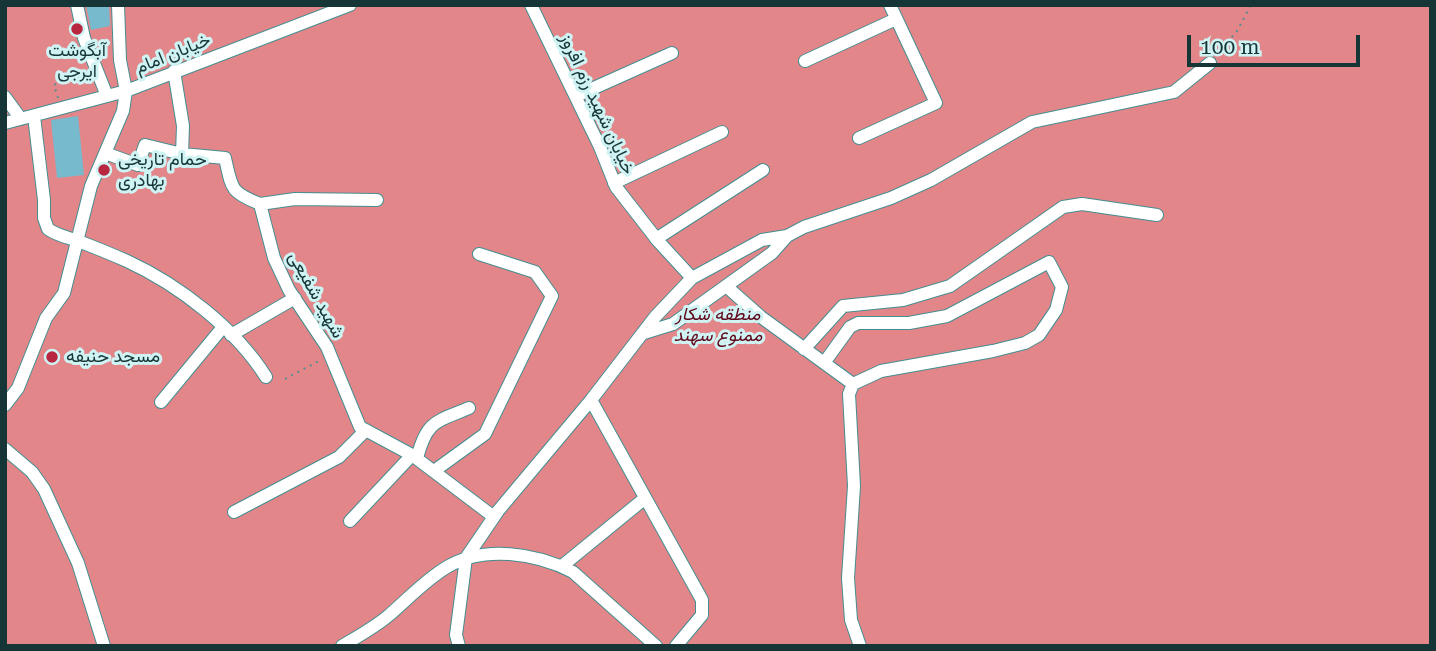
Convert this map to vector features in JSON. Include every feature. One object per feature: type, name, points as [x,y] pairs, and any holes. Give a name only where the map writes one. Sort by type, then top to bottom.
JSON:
[{"type":"street","points":[[77,5],[83,38],[107,96]]},
{"type":"street","points":[[5,405],[18,388],[47,318],[64,293],[91,186],[123,111],[126,91],[120,60],[118,5]]},
{"type":"street","name":"خیابان امام","points":[[5,123],[126,91],[351,5]]},
{"type":"street","name":"خیابان شهید رزم افروز","points":[[531,5],[576,96],[614,183],[656,239],[692,278]]},
{"type":"street","points":[[859,138],[936,103],[890,5]]},
{"type":"street","points":[[805,61],[896,19]]},
{"type":"street","points":[[576,96],[672,53]]},
{"type":"street","points":[[459,646],[456,635],[466,558],[494,517],[655,317],[692,278],[762,240],[787,236],[804,227],[891,198],[931,180],[1032,122],[1174,92],[1210,63]]},
{"type":"street","points":[[174,71],[183,126],[182,154]]},
{"type":"street","points":[[5,97],[20,119]]},
{"type":"street","points":[[34,116],[44,218],[48,229],[60,237],[76,240],[164,280],[227,331],[253,356],[266,377]]},
{"type":"street","points":[[614,183],[722,132]]},
{"type":"street","points":[[105,153],[138,165],[145,145],[182,154],[225,158],[232,187],[242,197],[260,204],[295,200],[377,200]]},
{"type":"street","points":[[656,239],[763,170]]},
{"type":"street","name":"شهید شفیعی","points":[[260,204],[274,258],[330,355],[360,428],[366,430]]},
{"type":"street","points":[[804,349],[843,306],[903,300],[950,286],[1063,207],[1082,204],[1157,215]]},
{"type":"street","points":[[644,333],[673,324],[772,253],[787,236]]},
{"type":"street","points":[[434,471],[485,434],[552,296],[535,272],[479,254]]},
{"type":"street","points":[[824,363],[850,327],[858,323],[909,323],[947,316],[1049,262],[1062,287],[1056,310],[1039,335],[1025,343],[881,371],[853,384],[849,394],[854,486],[848,578],[851,620],[860,646]]},
{"type":"street","points":[[726,286],[761,317],[853,384]]},
{"type":"street","points":[[160,402],[227,331],[295,298]]},
{"type":"street","points":[[590,400],[702,600],[702,615],[676,646]]},
{"type":"street","points":[[350,520],[414,456],[430,425],[469,408]]},
{"type":"street","points":[[234,512],[339,457],[366,430],[414,456],[494,517]]},
{"type":"street","points":[[5,449],[32,472],[44,489],[78,562],[104,646]]},
{"type":"street","points":[[562,566],[644,499]]},
{"type":"street","points":[[344,646],[386,618],[446,567],[466,558],[503,554],[526,556],[562,566],[573,572],[656,646]]},
{"type":"path","points":[[1210,63],[1237,31],[1251,5]]},
{"type":"path","points":[[62,109],[54,85],[95,65]]},
{"type":"path","points":[[285,379],[330,355]]},
{"type":"green space","name":"منطقه شکار ممنوع سهند","points":[[5,5],[1431,5],[1431,646],[5,646]]},
{"type":"building","points":[[86,5],[109,5],[110,26],[91,30]]},
{"type":"building","points":[[78,116],[84,175],[57,178],[51,120]]},
{"type":"place","name":"آبگوشت ایرجی","points":[[77,29]]},
{"type":"place","name":"حمام تاریخی بهادری","points":[[104,170]]},
{"type":"place","name":"مسجد حنیفه","points":[[52,357]]}]
